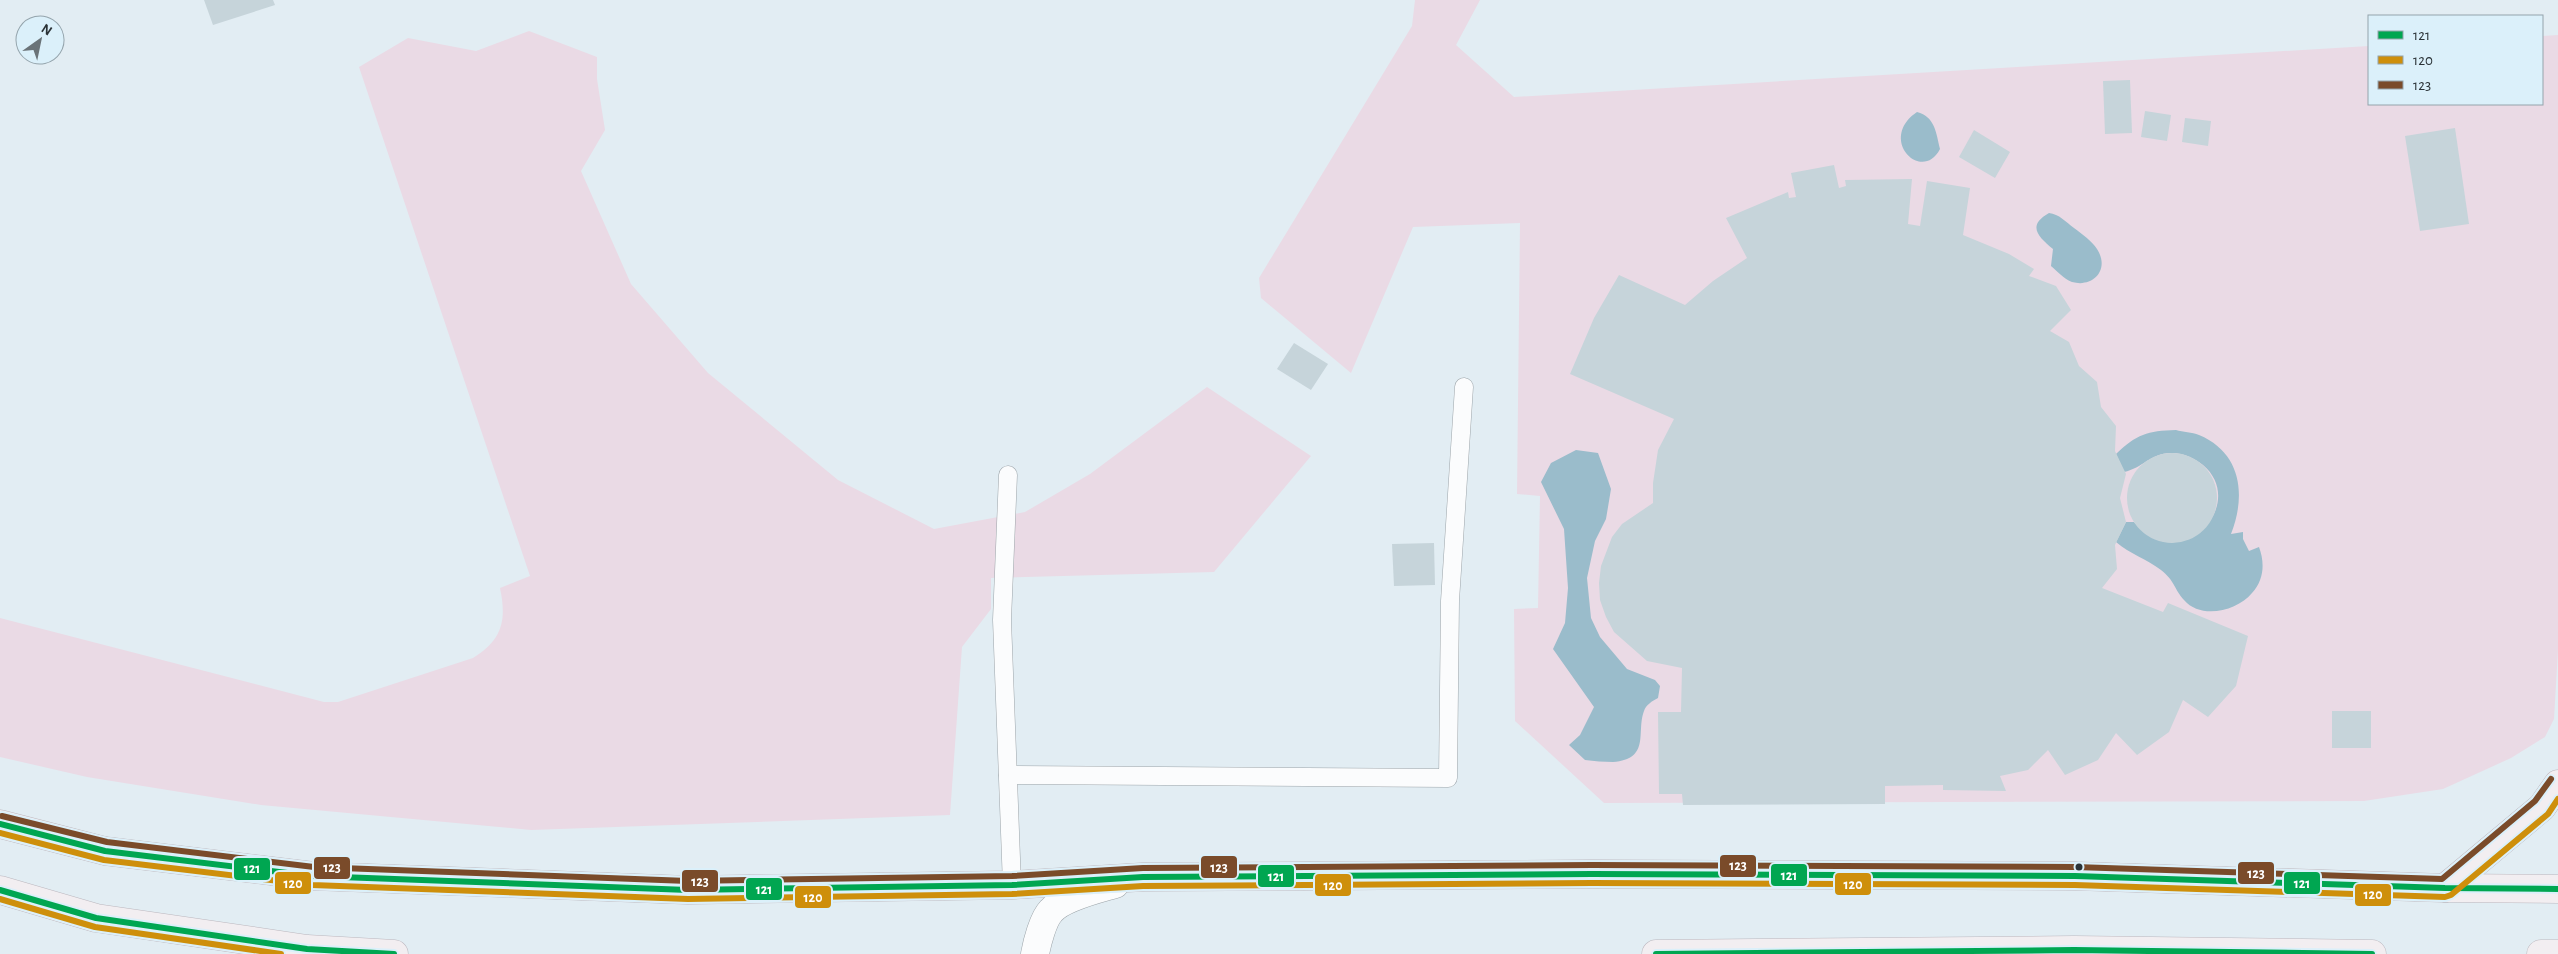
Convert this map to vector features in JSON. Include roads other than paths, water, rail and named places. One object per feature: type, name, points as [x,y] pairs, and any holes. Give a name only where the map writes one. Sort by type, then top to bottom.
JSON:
[{"type":"main road","points":[[2445,888],[2542,807],[2558,784]]},
{"type":"main road","points":[[0,824],[104,851],[313,876],[688,890],[1012,885],[1143,877],[1592,874],[2075,876],[2445,888],[2558,889]]},
{"type":"main road","points":[[0,890],[96,918],[307,949],[394,954]]},
{"type":"main road","points":[[1656,954],[2074,950],[2372,954]]},
{"type":"main road","points":[[2541,954],[2558,954]]},
{"type":"street","points":[[1035,954],[1037,940],[1051,910],[1083,893],[1143,877]]},
{"type":"lane","points":[[1008,774],[1448,778],[1450,601],[1464,387]]},
{"type":"lane","points":[[1008,475],[1002,620],[1012,885]]},
{"type":"water","points":[[1917,112],[1928,117],[1931,121],[1936,131],[1940,149],[1932,159],[1923,162],[1914,160],[1907,154],[1902,145],[1901,134],[1906,123]]},
{"type":"water","points":[[2049,213],[2062,219],[2087,238],[2097,249],[2102,263],[2101,270],[2093,279],[2080,283],[2072,282],[2051,266],[2053,249],[2043,240],[2036,227],[2038,222]]},
{"type":"water","points":[[2176,430],[2199,435],[2213,443],[2232,464],[2237,477],[2239,491],[2236,520],[2231,534],[2243,532],[2243,539],[2249,551],[2259,547],[2261,553],[2263,565],[2261,577],[2256,588],[2237,604],[2219,611],[2200,610],[2191,606],[2184,600],[2161,570],[2116,542],[2126,522],[2134,522],[2152,537],[2171,542],[2188,539],[2203,529],[2214,515],[2218,498],[2215,481],[2203,465],[2196,460],[2181,454],[2165,453],[2124,472],[2116,454],[2130,442],[2143,435],[2157,431]]},
{"type":"water","points":[[1576,450],[1598,453],[1611,489],[1606,519],[1595,541],[1587,578],[1591,618],[1600,637],[1627,669],[1655,680],[1660,686],[1658,698],[1650,703],[1644,711],[1640,743],[1637,750],[1633,756],[1625,760],[1613,762],[1585,760],[1569,745],[1580,735],[1594,707],[1553,649],[1565,623],[1568,588],[1564,529],[1541,482],[1551,463]]}]
